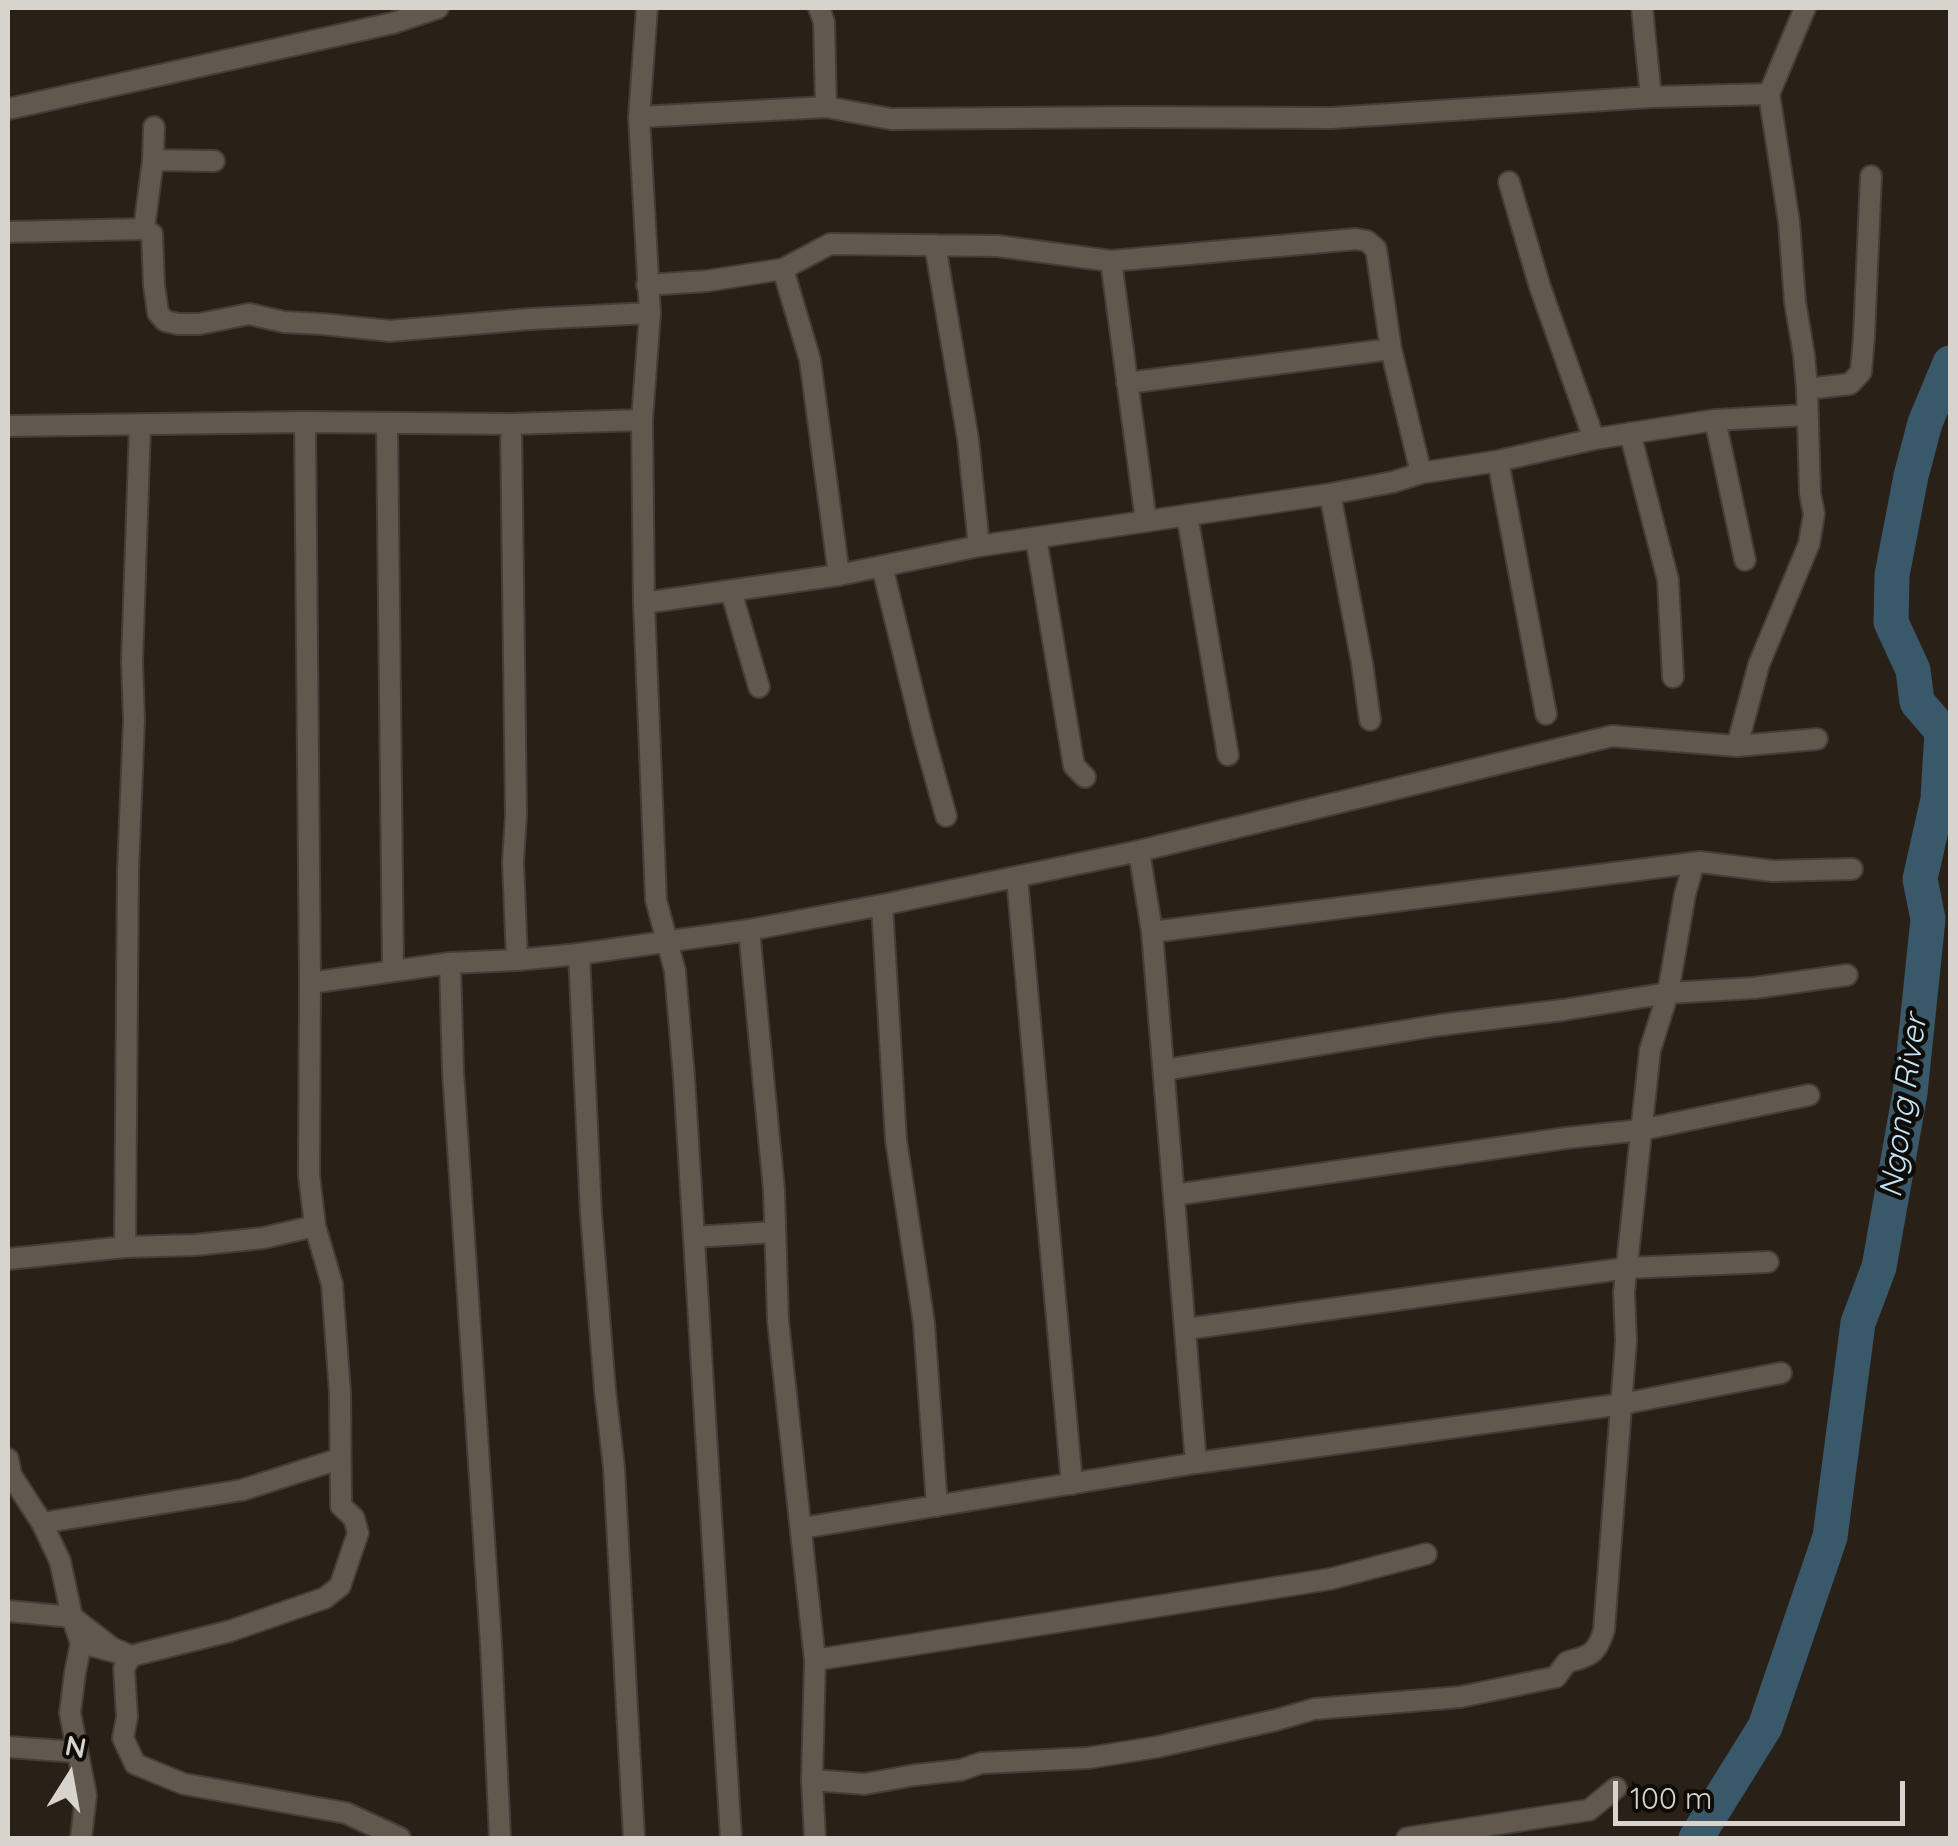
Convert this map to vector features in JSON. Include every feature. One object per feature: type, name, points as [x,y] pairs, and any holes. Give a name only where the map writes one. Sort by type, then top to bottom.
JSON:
[{"type":"street","points":[[8,109],[393,23],[438,8]]},
{"type":"street","points":[[650,8],[639,117],[650,313],[642,420],[644,604],[656,900],[674,972],[731,1838]]},
{"type":"street","points":[[819,8],[824,22],[826,107]]},
{"type":"street","points":[[1642,8],[1651,97]]},
{"type":"street","points":[[1737,746],[1759,664],[1809,544],[1814,514],[1807,390],[1789,222],[1769,94],[1805,8]]},
{"type":"street","points":[[639,117],[826,107],[891,119],[1332,118],[1651,97],[1769,94]]},
{"type":"street","points":[[144,229],[154,127]]},
{"type":"street","points":[[153,160],[214,162]]},
{"type":"street","points":[[1807,390],[1850,384],[1861,372],[1871,176]]},
{"type":"street","points":[[1509,182],[1540,288],[1594,439]]},
{"type":"street","points":[[8,232],[144,229],[152,234],[158,312],[165,320],[178,324],[248,314],[284,322],[390,331],[650,313]]},
{"type":"street","points":[[647,285],[707,281],[783,269],[830,244],[998,246],[1110,260],[1367,241],[1376,249],[1391,349],[1421,474]]},
{"type":"street","points":[[936,245],[968,439],[979,546]]},
{"type":"street","points":[[1110,260],[1146,521]]},
{"type":"street","points":[[783,269],[810,360],[839,574]]},
{"type":"street","points":[[1127,383],[1391,349]]},
{"type":"street","points":[[644,604],[839,574],[979,546],[1330,494],[1630,433],[1714,420],[1808,415]]},
{"type":"street","points":[[8,426],[642,420]]},
{"type":"street","points":[[1714,420],[1745,560]]},
{"type":"street","points":[[82,1643],[131,1656],[230,1631],[325,1598],[340,1586],[358,1533],[354,1518],[341,1506],[340,1393],[332,1284],[315,1226],[309,1175],[305,422]]},
{"type":"street","points":[[387,424],[393,970]]},
{"type":"street","points":[[511,424],[517,960]]},
{"type":"street","points":[[124,1247],[132,662],[140,426]]},
{"type":"street","points":[[1630,433],[1668,580],[1672,677]]},
{"type":"street","points":[[1498,462],[1546,714]]},
{"type":"street","points":[[1330,494],[1370,720]]},
{"type":"street","points":[[1187,515],[1228,754]]},
{"type":"street","points":[[1036,538],[1074,766],[1086,777]]},
{"type":"street","points":[[882,566],[946,816]]},
{"type":"street","points":[[731,591],[760,686]]},
{"type":"street","points":[[310,983],[450,963],[578,954],[749,930],[882,905],[1139,851],[1612,736],[1737,746],[1817,739]]},
{"type":"street","points":[[1139,851],[1152,932],[1196,1463]]},
{"type":"street","points":[[1152,932],[1700,862],[1773,871],[1852,869]]},
{"type":"street","points":[[812,1780],[866,1784],[961,1770],[981,1763],[1088,1758],[1157,1747],[1314,1709],[1460,1697],[1556,1677],[1567,1662],[1586,1657],[1599,1647],[1604,1630],[1622,1404],[1624,1292],[1650,1050],[1668,993],[1685,894],[1693,866],[1700,862]]},
{"type":"street","points":[[1017,878],[1072,1484]]},
{"type":"street","points":[[882,905],[896,1140],[924,1323],[937,1506]]},
{"type":"street","points":[[749,930],[772,1173],[778,1321],[815,1660],[812,1780],[816,1838]]},
{"type":"street","points":[[578,954],[591,1214],[614,1468],[634,1838]]},
{"type":"street","points":[[450,963],[453,1072],[500,1838]]},
{"type":"street","points":[[1164,1070],[1668,993],[1754,988],[1847,975]]},
{"type":"street","points":[[1174,1196],[1641,1130],[1809,1095]]},
{"type":"street","points":[[8,1258],[263,1238],[315,1226]]},
{"type":"street","points":[[694,1237],[775,1232]]},
{"type":"street","points":[[1186,1330],[1627,1268],[1768,1262]]},
{"type":"street","points":[[802,1528],[1196,1463],[1622,1404],[1781,1373]]},
{"type":"street","points":[[42,1523],[242,1490],[340,1458]]},
{"type":"street","points":[[8,1459],[11,1475],[42,1523],[60,1561],[82,1643],[70,1713],[86,1795],[80,1838]]},
{"type":"street","points":[[815,1660],[1330,1579],[1426,1554]]},
{"type":"street","points":[[8,1611],[72,1617],[112,1648],[131,1656]]},
{"type":"street","points":[[131,1656],[124,1668],[128,1717],[124,1738],[136,1764],[184,1784],[346,1814],[400,1838]]},
{"type":"street","points":[[8,1747],[76,1752]]},
{"type":"street","points":[[1407,1838],[1589,1810],[1616,1788]]},
{"type":"waterway","name":"Ngong River","points":[[1696,1838],[1765,1727],[1830,1537],[1858,1323],[1879,1267],[1910,1093],[1928,919],[1920,879],[1938,799],[1942,731],[1917,702],[1913,670],[1891,622],[1892,575],[1925,423],[1950,363]]}]
